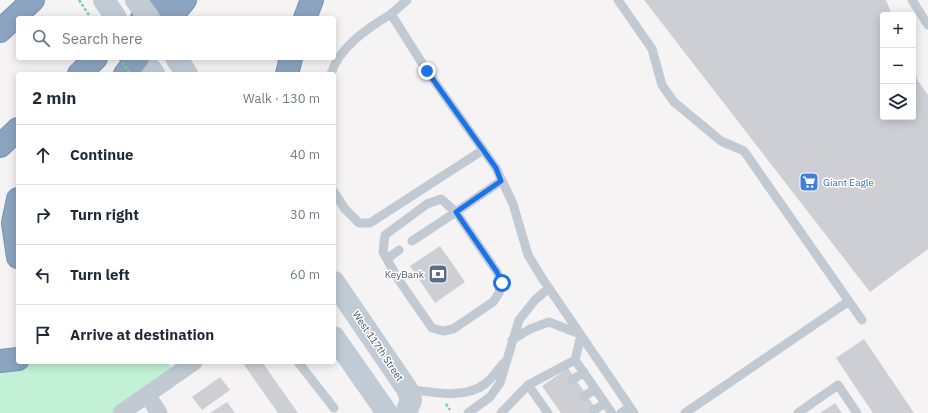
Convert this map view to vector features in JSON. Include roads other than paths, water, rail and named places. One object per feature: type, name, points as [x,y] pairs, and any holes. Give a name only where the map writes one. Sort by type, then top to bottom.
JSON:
[{"type":"highway","points":[[16,16],[34,0]]},
{"type":"highway","points":[[144,16],[163,0]]},
{"type":"highway","points":[[172,16],[185,0]]},
{"type":"highway","points":[[306,16],[312,0]]},
{"type":"highway","points":[[0,31],[16,16]]},
{"type":"highway","points":[[81,72],[94,60]]},
{"type":"highway","points":[[127,72],[136,60]]},
{"type":"highway","points":[[288,72],[290,60]]},
{"type":"highway","points":[[0,146],[16,131]]},
{"type":"highway","points":[[16,208],[13,222],[16,243]]},
{"type":"highway","points":[[0,361],[16,359]]},
{"type":"main road","points":[[104,0],[115,16]]},
{"type":"main road","points":[[136,0],[148,16]]},
{"type":"main road","points":[[144,60],[153,72]]},
{"type":"main road","name":"West 117th Street","points":[[336,285],[406,388],[411,400],[406,413]]},
{"type":"main road","points":[[336,340],[387,413]]},
{"type":"street","points":[[121,413],[191,364]]},
{"type":"street","points":[[147,395],[159,413]]},
{"type":"lane","points":[[332,72],[346,48],[371,26],[391,14],[407,0]]},
{"type":"lane","points":[[618,0],[652,49],[662,85],[674,102],[721,141],[744,151],[862,320]]},
{"type":"lane","points":[[912,0],[928,25]]},
{"type":"lane","points":[[391,14],[427,71],[496,168],[513,204],[528,255],[632,410],[621,413]]},
{"type":"lane","points":[[336,195],[345,209],[358,223],[370,223],[483,150]]},
{"type":"lane","points":[[412,242],[501,181]]},
{"type":"lane","points":[[441,200],[456,212],[497,272],[502,283],[499,293],[493,302],[453,329],[443,331],[432,328],[398,279],[383,252],[385,235],[427,204],[441,200]]},
{"type":"lane","points":[[387,259],[399,250]]},
{"type":"lane","points":[[468,413],[490,396],[500,383],[512,340],[524,312],[549,288]]},
{"type":"lane","points":[[685,413],[849,301]]},
{"type":"lane","points":[[512,340],[530,329],[549,322],[581,335]]},
{"type":"lane","points":[[501,413],[528,385],[575,360],[581,335]]},
{"type":"lane","points":[[575,360],[612,413]]},
{"type":"lane","points":[[406,388],[450,394],[467,392],[486,384],[505,362]]},
{"type":"lane","points":[[300,364],[334,408]]},
{"type":"lane","points":[[572,380],[584,372]]},
{"type":"lane","points":[[528,385],[548,413]]},
{"type":"lane","points":[[798,413],[838,385],[857,413]]},
{"type":"lane","points":[[583,397],[595,389]]},
{"type":"lane","points":[[541,403],[549,397]]},
{"type":"lane","points":[[593,411],[605,403]]},
{"type":"place","name":"Giant Eagle","points":[[809,182]]},
{"type":"place","name":"KeyBank","points":[[438,274]]}]
